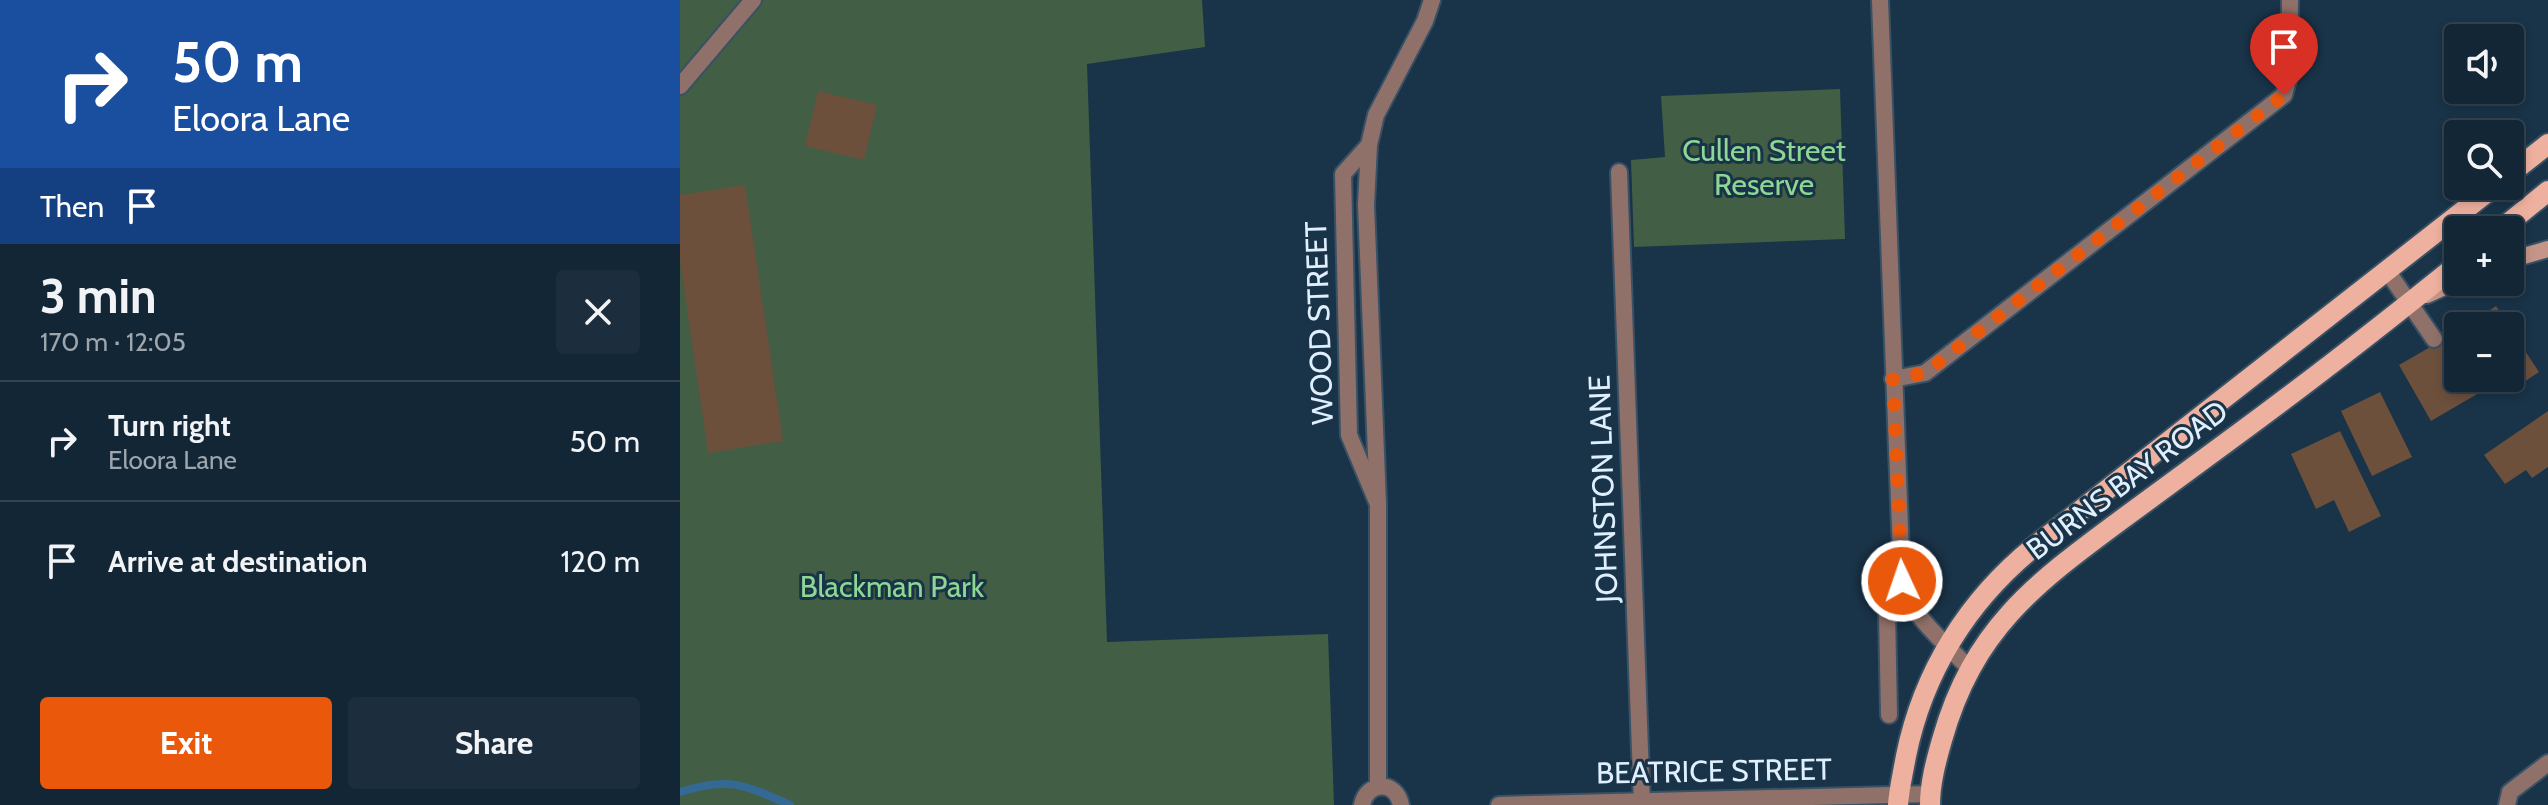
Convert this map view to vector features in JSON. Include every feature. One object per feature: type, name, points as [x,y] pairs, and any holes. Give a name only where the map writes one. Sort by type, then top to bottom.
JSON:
[{"type":"main road","points":[[2524,164],[2545,149]]},
{"type":"main road","points":[[2517,216],[2548,191]]},
{"type":"main road","name":"BURNS BAY ROAD","points":[[1899,800],[1920,704],[1947,646],[1965,618],[2014,562],[2478,200]]},
{"type":"main road","points":[[2409,303],[2444,275]]},
{"type":"main road","name":"BURNS BAY ROAD","points":[[1930,800],[1949,715],[1970,669],[1991,636],[2035,585],[2409,303]]},
{"type":"street","points":[[680,86],[753,0]]},
{"type":"street","name":"WOOD STREET","points":[[1378,786],[1378,503],[1366,205],[1369,145],[1376,115],[1425,21],[1432,0]]},
{"type":"street","points":[[1880,0],[1903,589],[1937,636],[1970,669]]},
{"type":"street","points":[[1893,379],[1925,373],[2284,95],[2289,76],[2290,0]]},
{"type":"street","name":"WOOD STREET","points":[[1369,145],[1343,174],[1348,419],[1349,435],[1378,503]]},
{"type":"street","name":"JOHNSTON LANE","points":[[1619,172],[1642,803]]},
{"type":"street","points":[[2524,256],[2548,249]]},
{"type":"street","points":[[2388,272],[2434,339]]},
{"type":"street","name":"BURNS BAY ROAD","points":[[2409,303],[2444,287]]},
{"type":"street","points":[[1889,715],[1887,611],[1889,604],[1903,589]]},
{"type":"street","points":[[2507,805],[2510,792],[2548,763]]},
{"type":"street","points":[[1362,805],[1364,795],[1378,786],[1393,789],[1401,805]]},
{"type":"street","name":"BEATRICE STREET","points":[[1499,805],[1930,800]]},
{"type":"green space","name":"Blackman Park","points":[[680,0],[1202,0],[1205,47],[1087,64],[1107,642],[1328,634],[1334,805],[680,805]]},
{"type":"green space","name":"Cullen Street Reserve","points":[[1840,89],[1845,239],[1634,247],[1631,160],[1665,157],[1661,96]]},
{"type":"building","points":[[818,91],[877,105],[864,160],[805,146]]},
{"type":"building","points":[[745,185],[783,441],[708,453],[680,260],[680,195]]},
{"type":"building","points":[[2444,339],[2444,392],[2481,392],[2431,421],[2399,365]]},
{"type":"building","points":[[2524,349],[2539,372],[2524,382]]},
{"type":"building","points":[[2380,392],[2412,457],[2372,476],[2341,411]]},
{"type":"building","points":[[2548,411],[2548,467],[2532,478],[2526,470],[2505,484],[2484,455]]},
{"type":"building","points":[[2340,431],[2381,516],[2349,532],[2334,500],[2316,509],[2291,454]]},
{"type":"waterway","points":[[680,792],[712,784],[736,785],[790,805]]},
{"type":"route","points":[[1902,581],[1893,379],[1925,373],[2284,95]]}]
